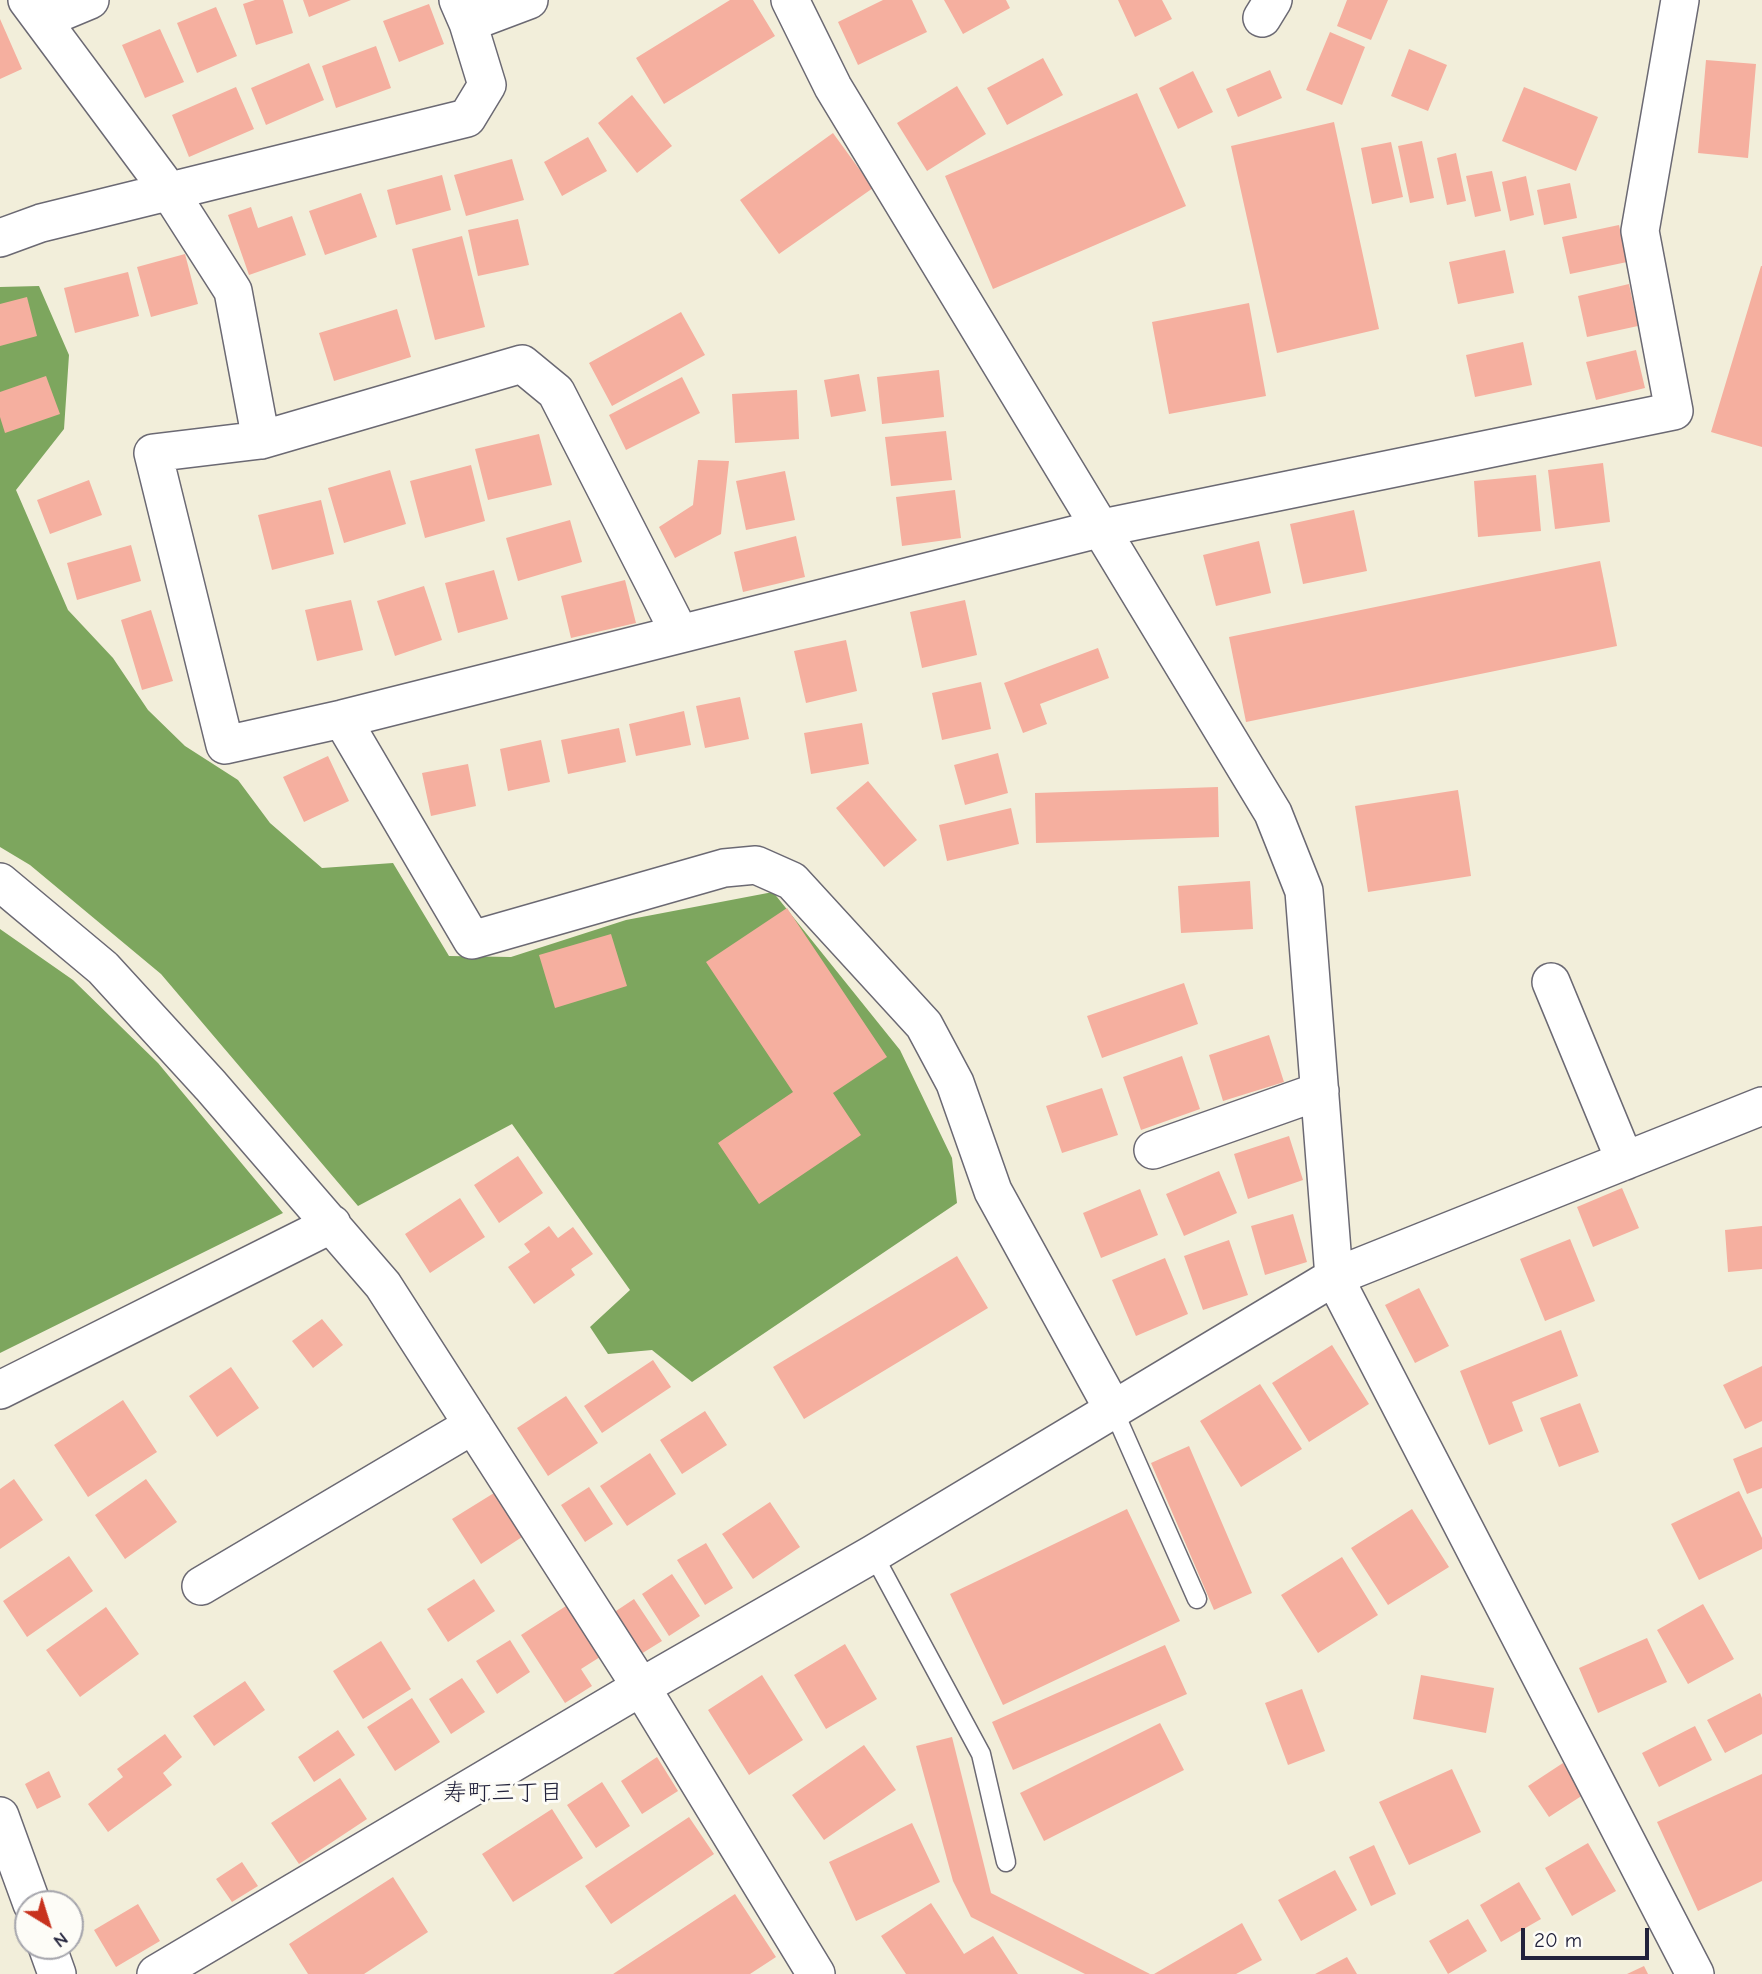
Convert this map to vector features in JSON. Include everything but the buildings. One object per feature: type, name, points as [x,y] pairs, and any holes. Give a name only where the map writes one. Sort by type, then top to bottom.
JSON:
[{"type":"street","points":[[90,0],[34,10],[169,191],[233,291],[261,440]]},
{"type":"street","points":[[0,238],[41,223],[467,118],[487,85],[463,11],[529,0]]},
{"type":"street","points":[[790,0],[833,87],[1273,813],[1304,891],[1334,1277],[1695,1974]]},
{"type":"street","points":[[680,634],[556,392],[522,364],[261,440],[153,453],[225,745],[342,719],[1102,528],[1674,411],[1640,231],[1680,0]]},
{"type":"street","points":[[342,719],[472,940],[723,868],[756,865],[792,881],[924,1025],[955,1083],[993,1191],[1113,1409]]},
{"type":"street","points":[[0,882],[103,968],[211,1086],[383,1285],[642,1687],[816,1974]]},
{"type":"street","points":[[1551,982],[1625,1161]]},
{"type":"street","points":[[1153,1150],[1320,1091]]},
{"type":"street","points":[[156,1974],[873,1553],[1334,1277],[1762,1106]]},
{"type":"street","points":[[0,1390],[332,1224]]},
{"type":"street","points":[[201,1586],[473,1424]]},
{"type":"street","points":[[0,1816],[27,1890]]},
{"type":"lane","points":[[1113,1409],[1197,1598]]},
{"type":"lane","points":[[873,1553],[981,1754],[1006,1862]]},
{"type":"green space","points":[[39,286],[69,355],[64,429],[16,490],[68,610],[113,658],[148,710],[185,746],[238,780],[270,823],[322,868],[393,863],[449,956],[511,957],[626,920],[773,892],[900,1050],[952,1158],[957,1203],[692,1382],[652,1350],[608,1354],[590,1327],[630,1290],[512,1124],[358,1206],[161,974],[30,865],[0,847],[0,287]]},
{"type":"green space","points":[[0,929],[73,980],[158,1063],[283,1213],[0,1353]]},
{"type":"district","name":"寿町三丁目","points":[[503,1793]]}]
